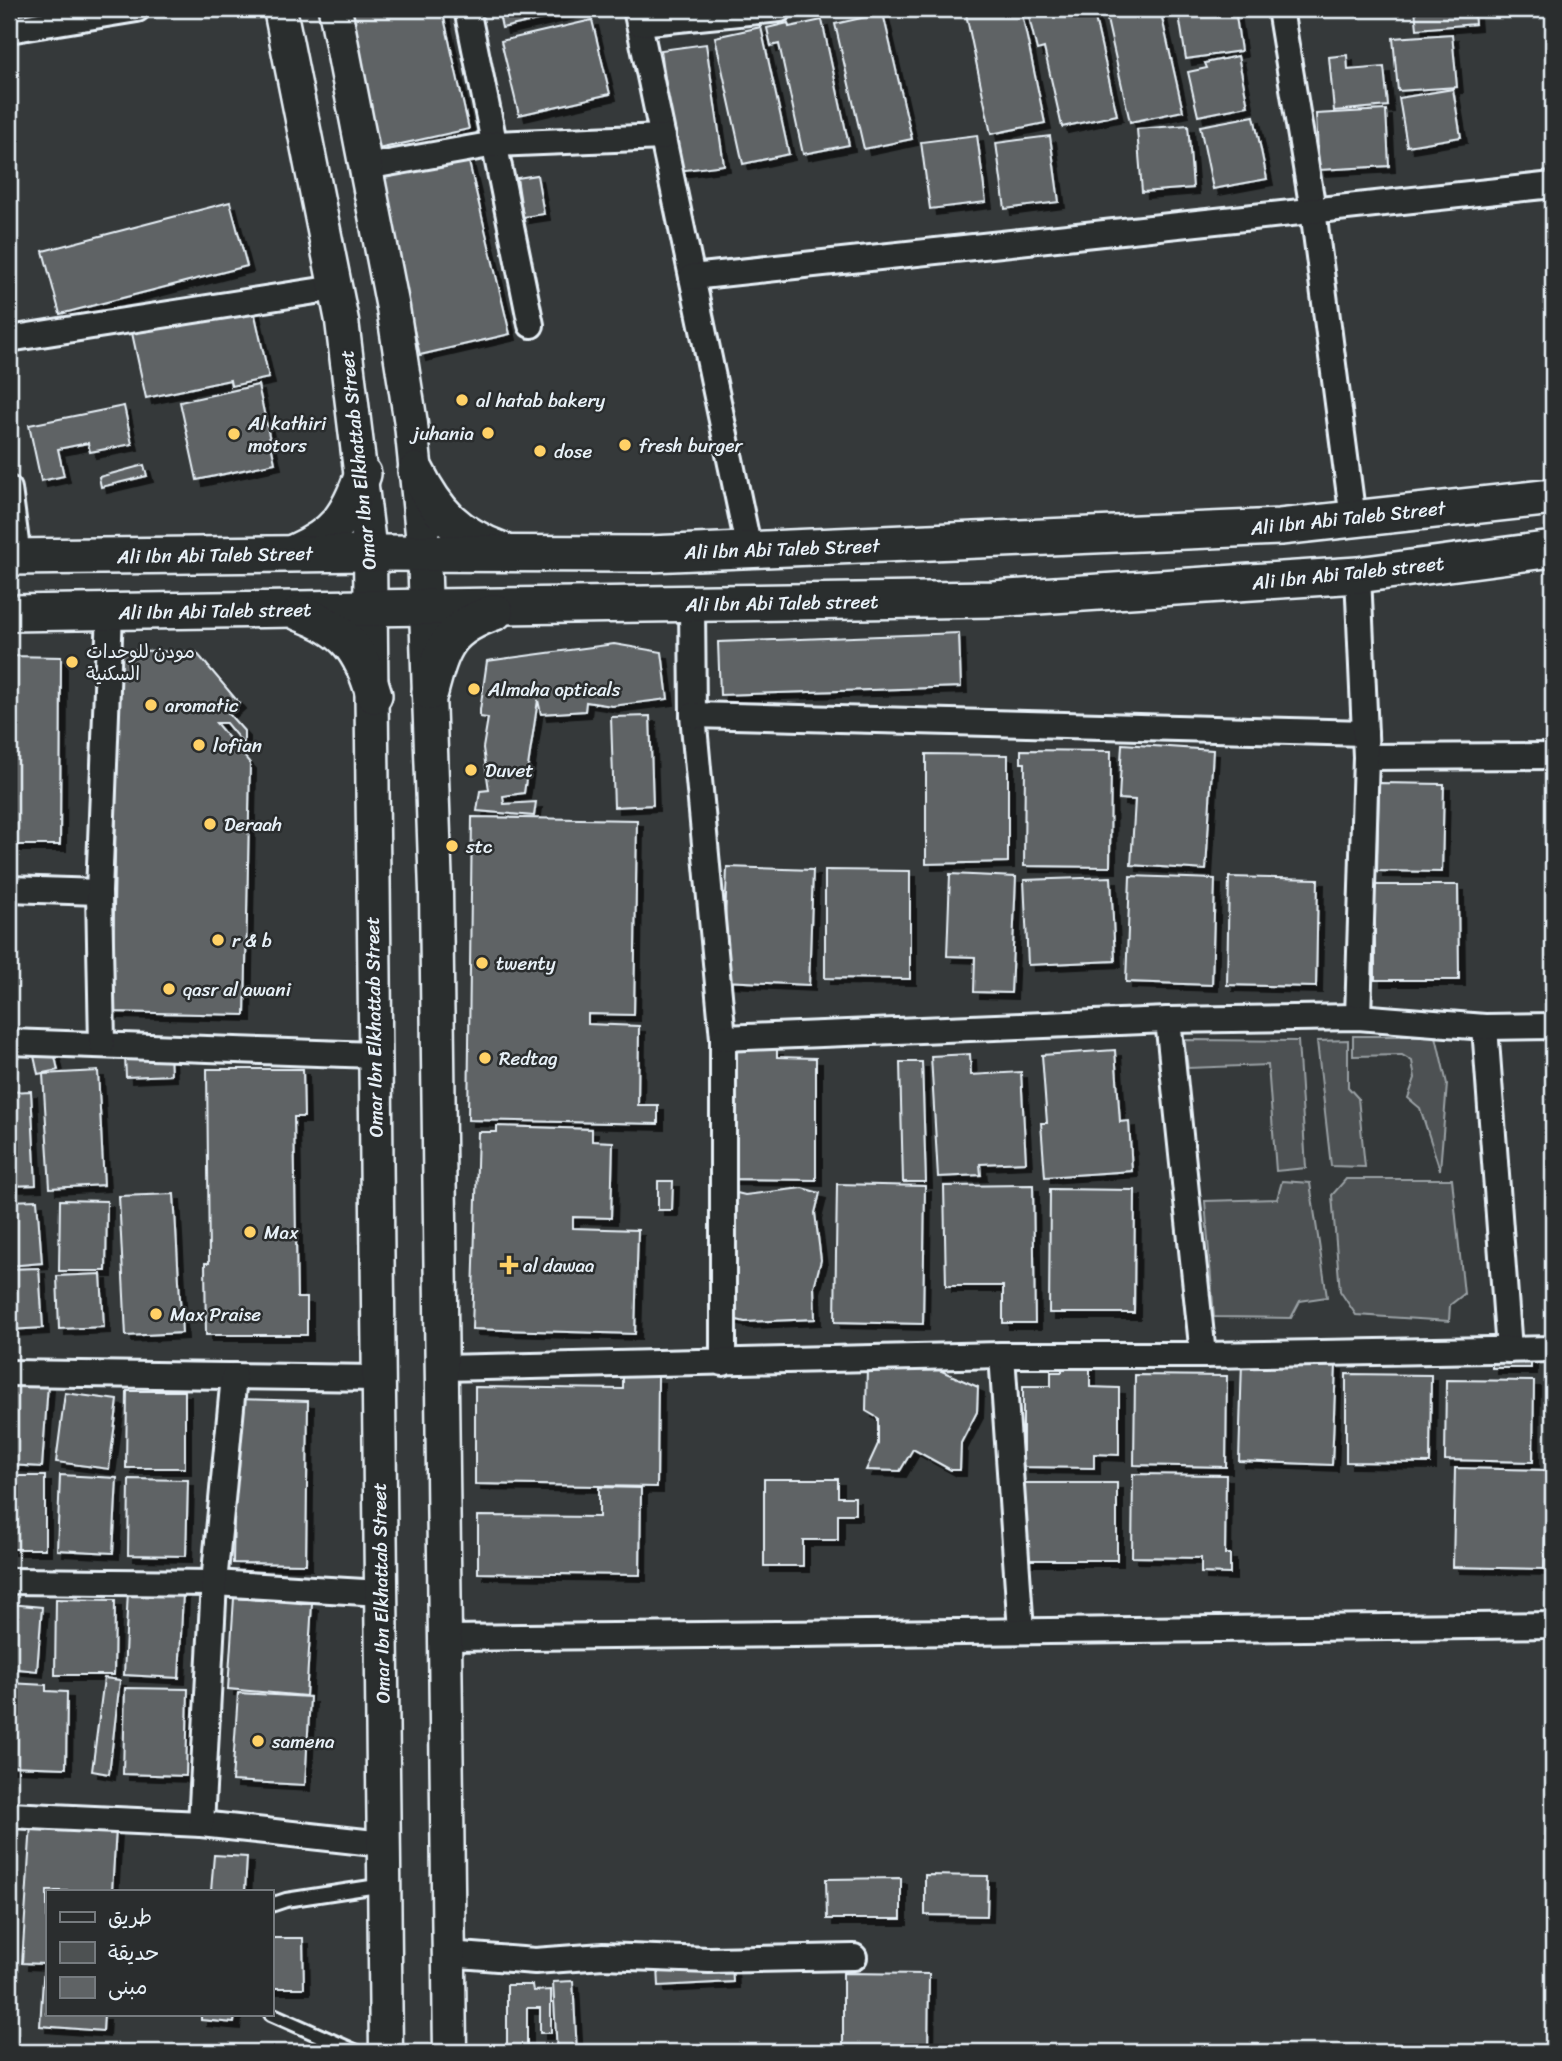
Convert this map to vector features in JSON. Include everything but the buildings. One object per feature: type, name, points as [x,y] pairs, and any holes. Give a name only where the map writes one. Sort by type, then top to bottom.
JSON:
[{"type":"main road","points":[[416,471],[432,502],[452,524],[479,541],[510,554]]},
{"type":"main road","points":[[290,554],[319,542],[338,525],[353,502],[363,474]]},
{"type":"main road","name":"Ali Ibn Abi Taleb Street","points":[[13,557],[370,553],[649,554],[1280,527],[1553,497]]},
{"type":"main road","name":"Ali Ibn Abi Taleb street","points":[[9,612],[993,599],[1358,575],[1553,549]]},
{"type":"main road","points":[[430,692],[440,652],[454,633],[472,620],[510,607]]},
{"type":"main road","points":[[290,610],[323,621],[346,638],[365,663],[374,695]]},
{"type":"street","points":[[9,30],[137,9]]},
{"type":"street","name":"Omar Ibn Elkhattab Street","points":[[280,9],[335,288],[363,474],[370,553],[374,695],[374,1055],[386,2052]]},
{"type":"street","points":[[335,9],[393,308],[416,471],[424,553],[436,891],[450,2052]]},
{"type":"street","points":[[467,9],[531,325]]},
{"type":"street","points":[[749,550],[638,16],[780,9]]},
{"type":"street","points":[[1280,9],[1313,210],[1353,519]]},
{"type":"street","points":[[366,167],[495,144],[663,137]]},
{"type":"street","points":[[692,277],[1553,185]]},
{"type":"street","points":[[9,340],[335,288]]},
{"type":"street","points":[[9,489],[13,557]]},
{"type":"street","points":[[1358,575],[1366,745],[1358,1017]]},
{"type":"street","points":[[691,605],[693,715],[723,1038],[723,1363]]},
{"type":"street","points":[[102,1044],[99,892],[110,612]]},
{"type":"street","points":[[693,715],[1553,756]]},
{"type":"street","points":[[9,889],[99,892]]},
{"type":"street","points":[[723,1038],[1168,1020],[1358,1017],[1485,1027],[1553,1026]]},
{"type":"street","points":[[1168,1020],[1203,1355]]},
{"type":"street","points":[[1485,1027],[1509,1350]]},
{"type":"street","points":[[9,1042],[374,1055]]},
{"type":"street","points":[[442,1368],[1002,1355],[1203,1355],[1553,1349]]},
{"type":"street","points":[[1002,1355],[1021,1631]]},
{"type":"street","points":[[9,1373],[378,1378]]},
{"type":"street","points":[[201,1824],[214,1583],[234,1377]]},
{"type":"street","points":[[9,1581],[214,1583],[381,1593]]},
{"type":"street","points":[[445,1638],[1553,1625]]},
{"type":"street","points":[[9,1815],[201,1824],[383,1844]]},
{"type":"street","points":[[449,1954],[535,1961],[603,1956],[697,1960],[854,1957]]},
{"type":"lane","points":[[273,1904],[384,1885]]},
{"type":"lane","points":[[273,2015],[357,2052]]},
{"type":"green space","points":[[1353,1036],[1436,1036],[1447,1084],[1440,1170],[1420,1108],[1408,1098],[1415,1078],[1412,1061],[1402,1055],[1353,1056]]},
{"type":"green space","points":[[1184,1040],[1298,1041],[1306,1168],[1276,1171],[1268,1065],[1188,1068]]},
{"type":"green space","points":[[1348,1040],[1348,1087],[1358,1098],[1365,1167],[1331,1166],[1317,1041]]},
{"type":"green space","points":[[1346,1179],[1452,1179],[1464,1294],[1450,1305],[1449,1321],[1356,1315],[1340,1291],[1332,1195]]},
{"type":"green space","points":[[1282,1181],[1310,1183],[1327,1297],[1300,1301],[1291,1318],[1214,1317],[1205,1201],[1277,1199]]},
{"type":"place","name":"al hatab bakery","points":[[462,400]]},
{"type":"place","name":"juhania","points":[[488,433]]},
{"type":"place","name":"Al kathiri motors","points":[[234,434]]},
{"type":"place","name":"fresh burger","points":[[625,445]]},
{"type":"place","name":"dose","points":[[540,451]]},
{"type":"place","name":"مودن للوحدات السكنية","points":[[72,662]]},
{"type":"place","name":"Almaha opticals","points":[[474,689]]},
{"type":"place","name":"aromatic","points":[[151,705]]},
{"type":"place","name":"lofian","points":[[199,745]]},
{"type":"place","name":"Duvet","points":[[471,770]]},
{"type":"place","name":"Deraah","points":[[210,824]]},
{"type":"place","name":"stc","points":[[452,846]]},
{"type":"place","name":"r & b","points":[[218,940]]},
{"type":"place","name":"twenty","points":[[482,963]]},
{"type":"place","name":"qasr al awani","points":[[169,989]]},
{"type":"place","name":"Redtag","points":[[485,1058]]},
{"type":"place","name":"Max","points":[[250,1232]]},
{"type":"place","name":"al dawaa","points":[[509,1265]]},
{"type":"place","name":"Max Praise","points":[[156,1314]]},
{"type":"place","name":"samena","points":[[258,1741]]}]
